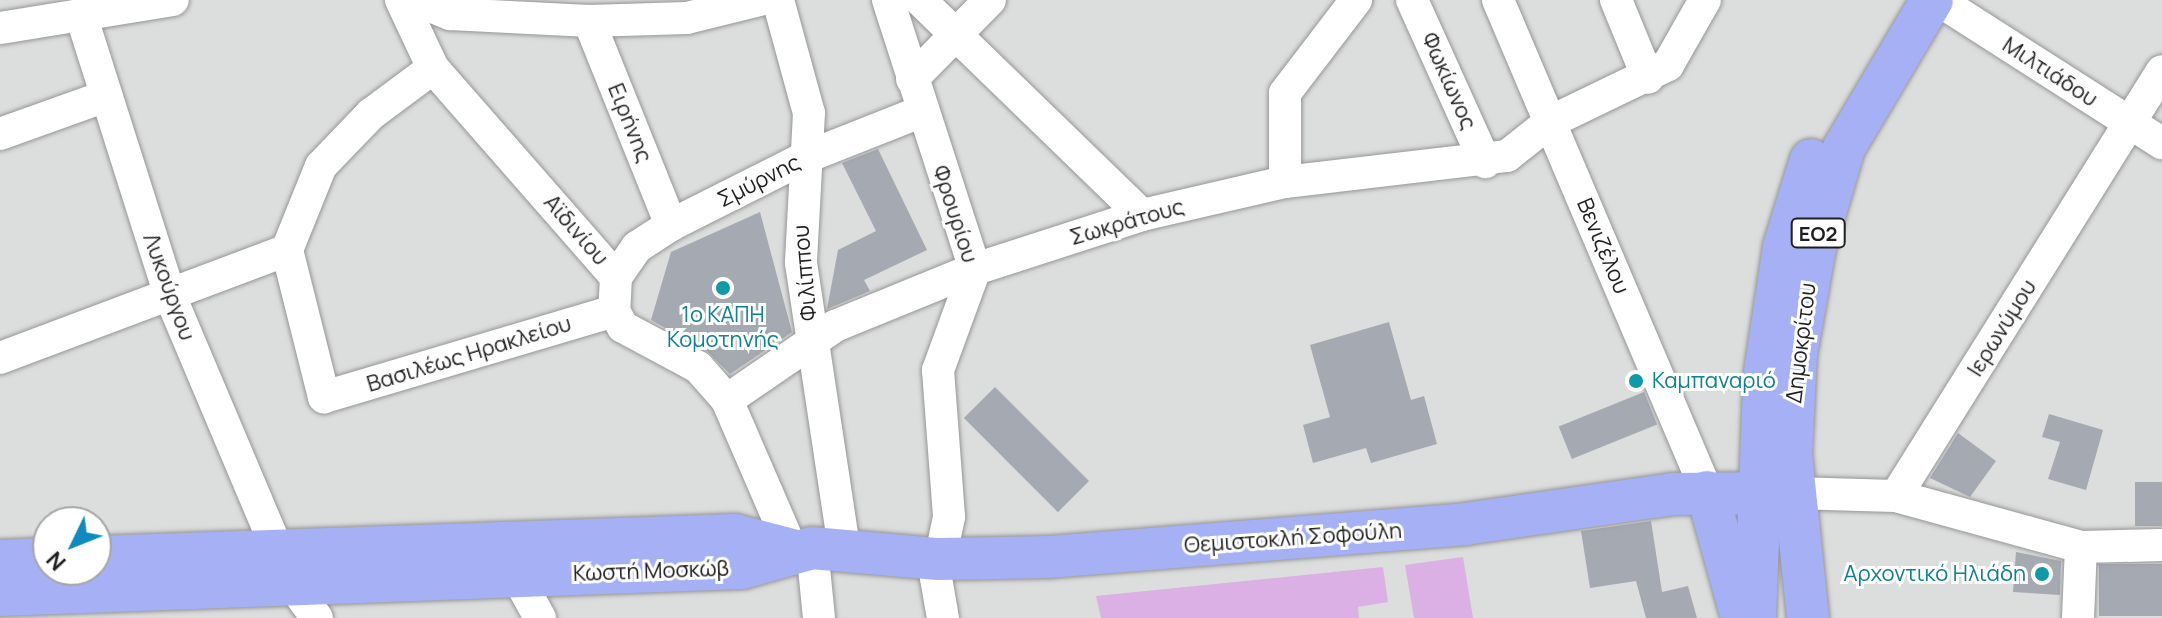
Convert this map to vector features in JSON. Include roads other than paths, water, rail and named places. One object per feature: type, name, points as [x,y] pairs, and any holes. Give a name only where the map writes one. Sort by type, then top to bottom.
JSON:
[{"type":"main road","name":"Δημοκρίτου","points":[[1808,618],[1775,492],[1770,332],[1791,220],[1835,108],[1896,0]]},
{"type":"main road","name":"Δημοκρίτου","points":[[1755,618],[1796,355],[1830,187],[1860,116],[1932,0]]},
{"type":"main road","name":"Θεμιστοκλή Σοφούλη","points":[[816,549],[939,559],[1390,532],[1707,492],[1775,492]]},
{"type":"main road","points":[[1707,492],[1743,618]]},
{"type":"main road","name":"Κωστή Μοσκώβ","points":[[0,595],[285,567],[735,535],[816,549]]},
{"type":"main road","name":"Κωστή Μοσκώβ","points":[[112,558],[517,576],[742,568],[816,549]]},
{"type":"main road","points":[[0,561],[32,560]]},
{"type":"street","points":[[0,28],[173,0]]},
{"type":"street","name":"Αϊδινίου","points":[[401,0],[433,68],[616,277],[614,311]]},
{"type":"street","points":[[415,0],[450,14],[589,21],[638,9],[687,18],[760,0]]},
{"type":"street","name":"Φιλίππου","points":[[778,0],[809,113],[804,158],[801,263],[812,339],[819,618]]},
{"type":"street","name":"Φρουρίου","points":[[888,0],[920,112],[975,269],[938,370],[949,517],[939,559],[943,618]]},
{"type":"street","points":[[920,0],[960,34],[1142,215]]},
{"type":"street","points":[[912,79],[960,34],[990,0]]},
{"type":"street","points":[[1285,182],[1285,93],[1356,0]]},
{"type":"street","name":"Φωκίωνος","points":[[1412,0],[1485,162]]},
{"type":"street","name":"Βενιζέλου","points":[[1498,0],[1707,492]]},
{"type":"street","points":[[1616,0],[1648,78]]},
{"type":"street","name":"Σωκράτους","points":[[727,400],[812,339],[975,269],[1142,215],[1285,182],[1485,162],[1524,147],[1550,122],[1648,78],[1673,59],[1705,0]]},
{"type":"street","name":"Μιλτιάδου","points":[[1938,0],[2162,143]]},
{"type":"street","name":"Λυκούργου","points":[[81,15],[171,298],[285,567],[317,618]]},
{"type":"street","name":"Ειρήνης","points":[[589,21],[671,225]]},
{"type":"street","points":[[0,358],[171,298],[287,250],[321,166],[371,114],[433,68]]},
{"type":"street","name":"Ιερωνύμου","points":[[1896,496],[2162,71]]},
{"type":"street","points":[[0,134],[106,96]]},
{"type":"street","name":"Σμύρνης","points":[[616,277],[637,247],[671,225],[804,158],[920,112]]},
{"type":"street","name":"Βασιλέως Ηρακλείου","points":[[287,250],[324,397],[614,311]]},
{"type":"street","points":[[614,311],[634,339],[693,363],[727,400],[816,549]]},
{"type":"street","points":[[1775,492],[1896,496],[2081,547],[2162,545]]},
{"type":"street","points":[[2078,618],[2081,547]]},
{"type":"street","points":[[517,576],[540,618]]},
{"type":"place","name":"1ο ΚΑΠΗ Κομοτηνής","points":[[723,288]]},
{"type":"place","name":"Καμπαναριό","points":[[1636,381]]},
{"type":"place","name":"Αρχοντικό Ηλιάδη","points":[[2042,574]]}]
